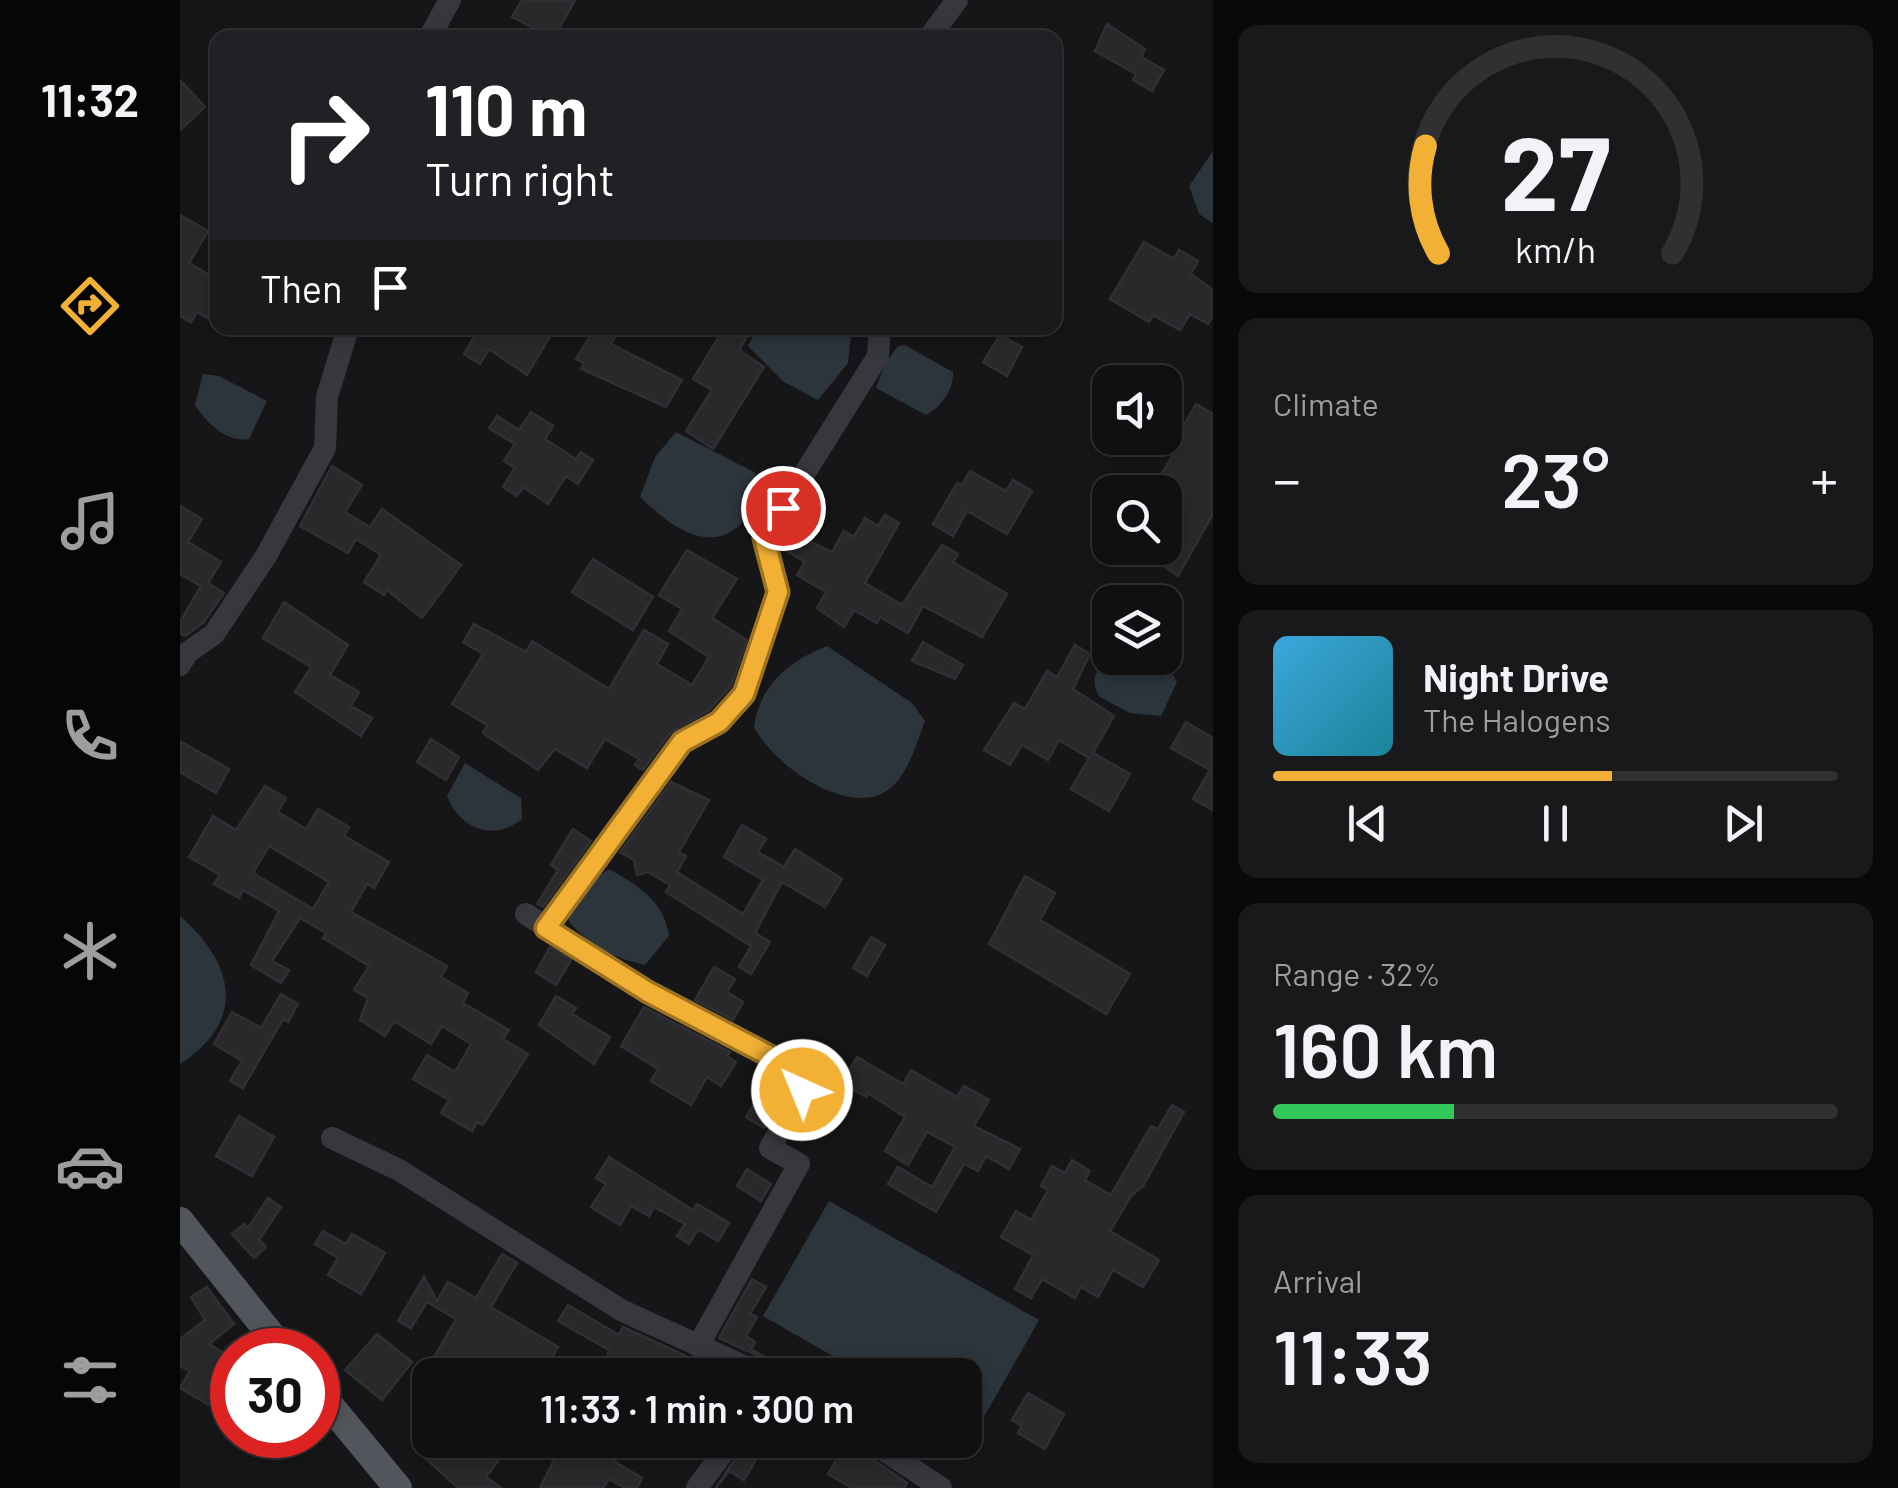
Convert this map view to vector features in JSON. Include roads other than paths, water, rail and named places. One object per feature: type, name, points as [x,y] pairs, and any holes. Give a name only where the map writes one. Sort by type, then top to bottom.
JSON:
[{"type":"main road","points":[[180,1220],[266,1328]]},
{"type":"main road","points":[[340,1418],[398,1488]]},
{"type":"street","points":[[433,30],[450,0]]},
{"type":"street","points":[[935,30],[958,0]]},
{"type":"street","points":[[180,665],[187,653],[214,634],[266,556],[325,448],[327,397],[346,335]]},
{"type":"street","points":[[546,928],[682,742],[719,722],[744,694],[778,592],[764,538],[878,356],[880,335]]},
{"type":"street","points":[[526,914],[648,992],[770,1056],[802,1090],[770,1148],[799,1164],[698,1346]]},
{"type":"street","points":[[332,1138],[398,1170],[621,1310],[725,1358]]},
{"type":"street","points":[[697,1488],[719,1458]]},
{"type":"street","points":[[896,1458],[940,1488]]}]
